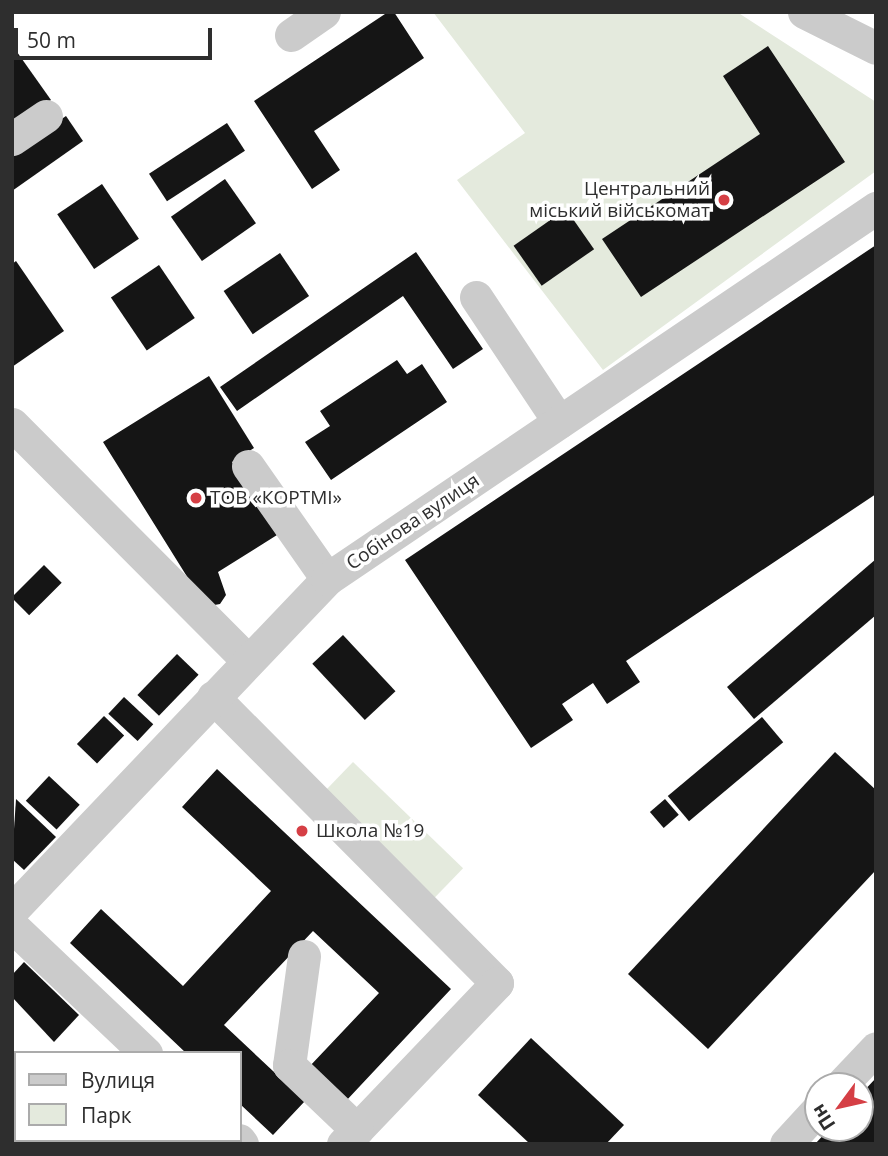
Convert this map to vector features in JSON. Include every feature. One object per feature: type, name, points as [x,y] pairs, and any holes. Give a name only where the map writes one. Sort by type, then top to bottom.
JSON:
[{"type":"street","points":[[291,36],[324,12]]},
{"type":"street","points":[[804,12],[876,48]]},
{"type":"street","points":[[12,139],[46,116]]},
{"type":"street","name":"Собінова вулиця","points":[[12,910],[327,579],[876,208]]},
{"type":"street","points":[[476,297],[559,422]]},
{"type":"street","points":[[12,424],[248,661]]},
{"type":"street","points":[[248,466],[327,579]]},
{"type":"street","points":[[213,697],[497,983],[350,1137],[289,1065],[304,956]]},
{"type":"street","points":[[12,926],[144,1051]]},
{"type":"street","points":[[853,1072],[876,1048]]},
{"type":"street","points":[[786,1144],[804,1125]]},
{"type":"green space","points":[[433,12],[737,12],[876,102],[876,171],[603,370],[457,180],[525,133]]},
{"type":"green space","points":[[353,762],[463,868],[429,904],[319,797]]},
{"type":"building","points":[[388,12],[394,12],[424,58],[314,131],[340,170],[312,189],[254,101]]},
{"type":"building","name":"Центральний міський військомат","points":[[768,46],[845,162],[641,297],[602,239],[760,134],[723,76]]},
{"type":"building","points":[[17,52],[51,100],[12,127],[12,55]]},
{"type":"building","points":[[66,116],[83,141],[12,191],[12,153]]},
{"type":"building","points":[[227,123],[245,151],[167,201],[149,174]]},
{"type":"building","points":[[225,179],[256,223],[202,261],[171,217]]},
{"type":"building","points":[[102,184],[139,239],[94,269],[57,214]]},
{"type":"building","points":[[566,209],[594,249],[542,286],[514,246]]},
{"type":"building","points":[[876,245],[876,494],[626,661],[640,682],[607,704],[593,683],[562,704],[573,720],[531,748],[405,560]]},
{"type":"building","points":[[416,252],[483,349],[453,369],[403,296],[237,411],[220,387]]},
{"type":"building","points":[[280,253],[309,296],[253,334],[224,291]]},
{"type":"building","points":[[16,261],[64,331],[12,367],[12,264]]},
{"type":"building","points":[[159,265],[195,318],[147,350],[111,297]]},
{"type":"building","points":[[397,360],[407,374],[422,364],[447,402],[331,480],[305,442],[330,426],[320,411]]},
{"type":"building","name":"ТОВ «КОРТМІ»","points":[[209,376],[254,448],[232,462],[277,535],[218,572],[226,595],[220,604],[209,606],[201,599],[103,442]]},
{"type":"building","points":[[876,559],[876,615],[754,719],[727,687]]},
{"type":"building","points":[[44,565],[62,583],[29,615],[12,597]]},
{"type":"building","points":[[343,635],[396,691],[365,720],[312,664]]},
{"type":"building","points":[[177,654],[199,675],[159,716],[137,695]]},
{"type":"building","points":[[124,697],[153,724],[138,741],[108,714]]},
{"type":"building","points":[[104,716],[124,735],[97,764],[77,744]]},
{"type":"building","points":[[762,717],[783,742],[689,821],[668,796]]},
{"type":"building","points":[[835,752],[876,790],[876,870],[708,1049],[628,974]]},
{"type":"building","points":[[217,769],[451,989],[345,1102],[309,1067],[379,993],[313,931],[224,1025],[305,1101],[273,1135],[242,1106],[242,1051],[184,1051],[70,943],[101,909],[183,986],[271,891],[182,807]]},
{"type":"building","points":[[49,776],[80,805],[57,830],[26,801]]},
{"type":"building","points":[[16,799],[56,837],[24,870],[12,859]]},
{"type":"building","points":[[665,799],[679,815],[664,828],[650,812]]},
{"type":"building","points":[[24,962],[79,1015],[54,1042],[12,997],[12,975]]},
{"type":"building","points":[[531,1038],[624,1125],[606,1144],[530,1144],[478,1095]]},
{"type":"building","points":[[876,1078],[876,1144],[815,1144],[874,1142]]},
{"type":"place","name":"Центральний міський військомат","points":[[724,200]]},
{"type":"place","name":"ТОВ «КОРТМІ»","points":[[196,498]]},
{"type":"place","name":"Школа №19","points":[[302,831]]}]
